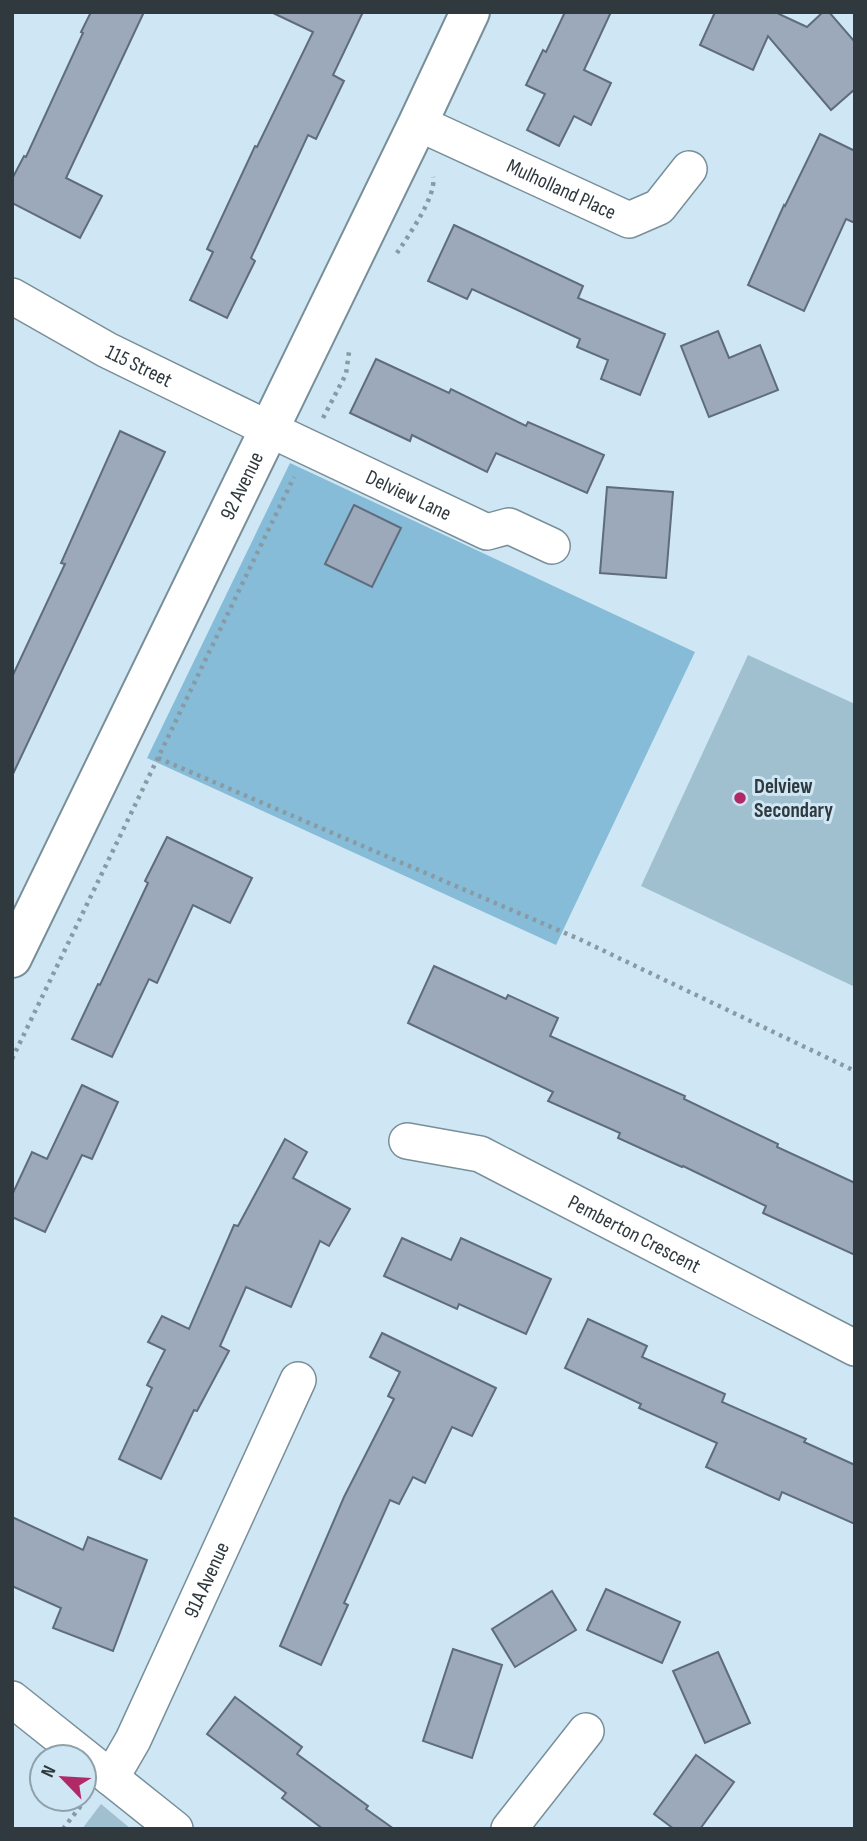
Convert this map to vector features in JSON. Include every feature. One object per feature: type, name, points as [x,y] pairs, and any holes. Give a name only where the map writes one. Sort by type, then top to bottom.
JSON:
[{"type":"street","name":"92 Avenue","points":[[12,958],[470,12]]},
{"type":"street","name":"Mulholland Place","points":[[418,123],[629,220],[659,206],[689,169]]},
{"type":"street","name":"115 Street","points":[[12,296],[107,350],[269,429]]},
{"type":"street","name":"Delview Lane","points":[[269,429],[486,532],[509,526],[552,545]]},
{"type":"street","name":"Pemberton Crescent","points":[[407,1141],[480,1154],[855,1348]]},
{"type":"street","name":"91A Avenue","points":[[100,1786],[133,1740],[298,1380]]},
{"type":"street","points":[[12,1699],[100,1786],[175,1829]]},
{"type":"street","points":[[509,1829],[586,1731]]},
{"type":"path","points":[[396,255],[417,223],[435,186],[431,173]]},
{"type":"path","points":[[318,428],[346,374],[347,356],[353,345]]},
{"type":"path","points":[[12,1059],[295,473]]},
{"type":"path","points":[[158,758],[579,940],[855,1071]]},
{"type":"path","points":[[63,1829],[100,1786]]},
{"type":"shaded area","points":[[290,463],[695,652],[556,945],[147,758]]},
{"type":"shaded area","points":[[748,655],[855,704],[855,987],[641,886]]},
{"type":"shaded area","points":[[101,1804],[131,1829],[82,1829],[94,1813],[98,1813]]},
{"type":"building","points":[[91,12],[144,12],[66,178],[102,196],[80,238],[12,203],[12,179],[24,156],[26,157]]},
{"type":"building","points":[[271,12],[363,12],[333,75],[344,81],[316,139],[308,135],[251,258],[255,261],[227,318],[190,300],[213,252],[207,249],[313,32]]},
{"type":"building","points":[[565,12],[611,12],[584,70],[611,83],[591,125],[574,116],[559,146],[527,130],[545,94],[526,85]]},
{"type":"building","points":[[715,12],[780,12],[779,14],[807,27],[823,12],[829,12],[855,42],[855,89],[831,110],[768,36],[753,70],[700,45]]},
{"type":"building","points":[[820,134],[855,151],[855,223],[846,219],[804,311],[748,285]]},
{"type":"building","points":[[454,225],[583,286],[578,298],[665,334],[640,395],[601,379],[608,360],[577,347],[580,339],[472,289],[467,299],[428,281]]},
{"type":"building","points":[[718,331],[729,358],[760,345],[778,390],[709,417],[681,346]]},
{"type":"building","points":[[376,359],[449,393],[451,389],[526,426],[528,422],[604,455],[587,493],[496,453],[487,472],[412,435],[410,441],[350,413]]},
{"type":"building","points":[[120,431],[165,452],[12,776],[12,677],[65,564],[61,563]]},
{"type":"building","points":[[607,487],[673,492],[666,578],[600,573]]},
{"type":"building","points":[[354,505],[401,528],[372,587],[325,564]]},
{"type":"building","points":[[167,837],[252,878],[230,923],[193,905],[157,983],[149,979],[112,1057],[72,1039],[148,883],[145,881]]},
{"type":"building","points":[[434,966],[506,999],[508,995],[558,1018],[550,1036],[685,1096],[684,1099],[778,1144],[777,1147],[855,1183],[855,1255],[763,1213],[766,1206],[618,1138],[620,1133],[548,1101],[553,1092],[408,1023]]},
{"type":"building","points":[[82,1085],[118,1102],[92,1159],[82,1155],[45,1232],[12,1217],[12,1195],[32,1152],[47,1159]]},
{"type":"building","points":[[285,1139],[307,1152],[293,1178],[350,1209],[329,1246],[320,1241],[291,1307],[246,1287],[220,1346],[229,1351],[197,1411],[194,1410],[161,1479],[119,1459],[152,1388],[147,1385],[165,1350],[148,1342],[162,1316],[189,1329],[234,1225],[238,1226]]},
{"type":"building","points":[[402,1238],[451,1260],[461,1238],[551,1279],[526,1334],[459,1304],[457,1309],[384,1276]]},
{"type":"building","points":[[588,1319],[647,1346],[642,1357],[725,1394],[722,1402],[806,1439],[804,1442],[855,1465],[855,1524],[782,1492],[779,1500],[706,1467],[717,1443],[639,1408],[641,1404],[565,1368]]},
{"type":"building","points":[[382,1333],[496,1388],[472,1436],[452,1427],[425,1483],[413,1477],[399,1504],[390,1500],[344,1603],[348,1605],[321,1665],[280,1646],[344,1497],[394,1399],[388,1396],[400,1372],[370,1357]]},
{"type":"building","points":[[12,1517],[83,1550],[88,1537],[147,1560],[113,1651],[53,1628],[61,1608],[12,1586]]},
{"type":"building","points":[[606,1589],[680,1622],[662,1663],[587,1630]]},
{"type":"building","points":[[552,1591],[576,1630],[515,1667],[492,1629]]},
{"type":"building","points":[[453,1649],[502,1665],[472,1758],[423,1741]]},
{"type":"building","points":[[718,1652],[750,1723],[705,1743],[673,1671]]},
{"type":"building","points":[[235,1697],[302,1747],[297,1754],[368,1806],[366,1809],[394,1829],[323,1829],[282,1798],[286,1793],[207,1734]]},
{"type":"building","points":[[696,1755],[734,1782],[700,1829],[674,1829],[654,1814]]},
{"type":"place","name":"Delview Secondary","points":[[740,798]]}]
